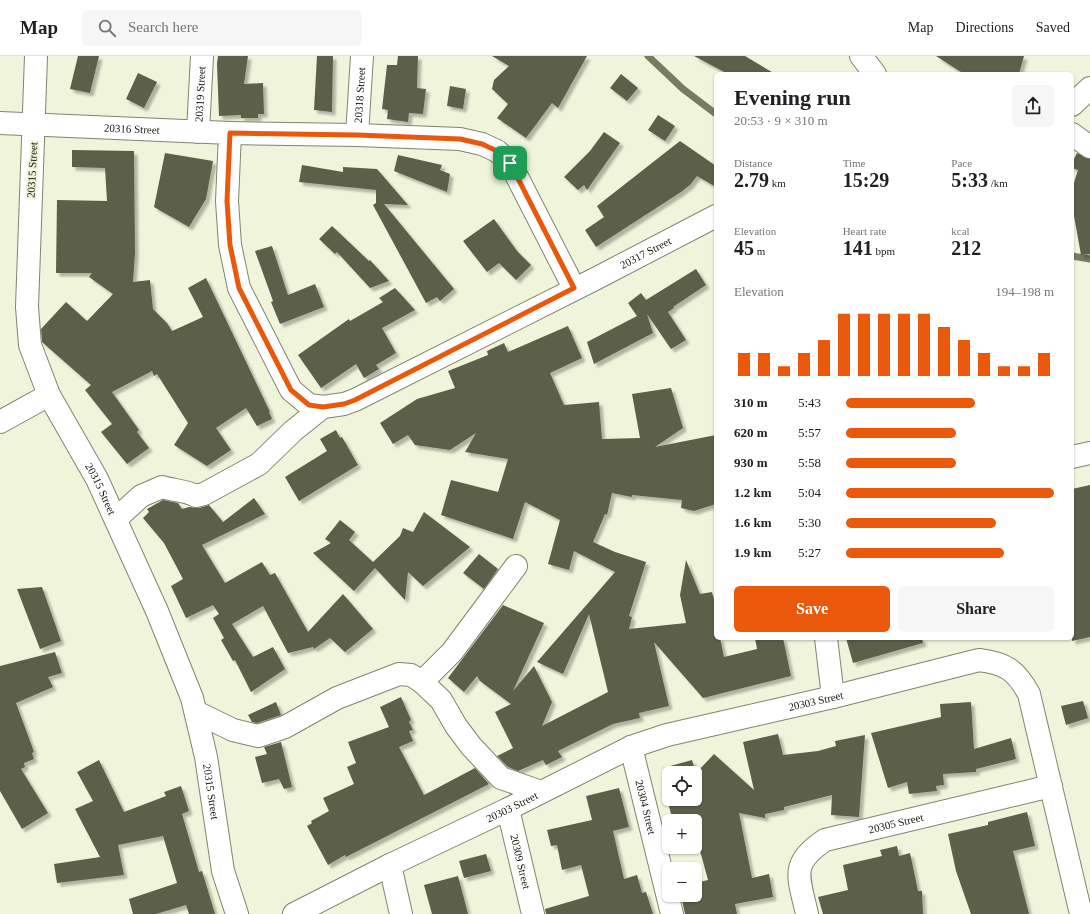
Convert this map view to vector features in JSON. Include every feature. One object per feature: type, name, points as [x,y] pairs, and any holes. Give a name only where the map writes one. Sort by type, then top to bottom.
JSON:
[{"type":"street","name":"20315 Street","points":[[36,56],[26,307],[30,345],[49,395],[97,479],[158,611],[196,712],[206,756],[223,871],[237,914]]},
{"type":"street","name":"20319 Street","points":[[198,132],[202,56]]},
{"type":"street","name":"20318 Street","points":[[357,135],[362,56]]},
{"type":"street","points":[[861,56],[873,72]]},
{"type":"street","points":[[1074,103],[1090,88]]},
{"type":"street","name":"20316 Street","points":[[0,123],[198,132],[357,135],[460,139],[482,144],[497,151],[510,163],[574,288]]},
{"type":"street","points":[[230,133],[227,201],[231,251],[239,288],[291,390],[309,405],[323,407],[344,404],[355,400],[574,288]]},
{"type":"street","points":[[1074,136],[1090,148]]},
{"type":"street","name":"20317 Street","points":[[574,288],[714,217]]},
{"type":"street","points":[[0,422],[49,395]]},
{"type":"street","points":[[116,519],[141,496],[162,487],[175,492],[181,491],[196,496],[241,474],[259,464],[293,431],[323,407]]},
{"type":"street","points":[[1074,457],[1090,453]]},
{"type":"street","points":[[422,682],[452,652],[516,566]]},
{"type":"street","points":[[826,640],[833,697]]},
{"type":"street","name":"20303 Street","points":[[294,914],[390,865],[508,809],[631,747],[666,735],[833,697],[980,660],[998,662],[1010,669],[1021,680],[1029,694],[1081,914]]},
{"type":"street","points":[[196,712],[233,730],[258,736],[267,735],[285,727],[337,698],[398,674],[411,675],[422,682],[441,700],[456,726],[471,746],[501,778],[541,792]]},
{"type":"street","name":"20304 Street","points":[[631,747],[672,914]]},
{"type":"street","name":"20305 Street","points":[[807,914],[799,878],[799,869],[803,858],[810,850],[825,840],[1051,786]]},
{"type":"street","name":"20309 Street","points":[[508,809],[533,914]]},
{"type":"street","points":[[390,865],[401,914]]},
{"type":"building","points":[[78,56],[99,56],[90,93],[70,89]]},
{"type":"building","points":[[218,56],[248,56],[244,84],[263,83],[264,114],[258,114],[258,118],[241,118],[241,115],[219,116]]},
{"type":"building","points":[[317,56],[333,56],[332,112],[314,110]]},
{"type":"building","points":[[398,56],[418,56],[417,88],[426,89],[423,114],[409,113],[408,122],[387,119],[388,110],[382,109],[387,65],[397,65]]},
{"type":"building","points":[[492,56],[587,56],[558,108],[552,103],[526,138],[497,118],[508,104],[492,89],[494,80],[509,66]]},
{"type":"building","points":[[694,56],[745,56],[772,72],[724,72]]},
{"type":"building","points":[[936,56],[1024,56],[1020,72],[961,72]]},
{"type":"building","points":[[138,73],[157,82],[144,108],[126,99]]},
{"type":"building","points":[[621,74],[638,88],[627,101],[610,88]]},
{"type":"building","points":[[450,86],[466,89],[463,109],[447,106]]},
{"type":"building","points":[[658,115],[675,126],[665,141],[648,130]]},
{"type":"building","points":[[604,132],[620,143],[587,190],[584,185],[578,190],[564,177],[590,151]]},
{"type":"building","points":[[680,141],[714,165],[714,186],[697,176],[690,185],[681,192],[596,247],[585,230],[604,217],[597,206]]},
{"type":"building","points":[[72,150],[134,151],[135,253],[133,282],[150,280],[153,309],[167,323],[172,331],[203,317],[188,288],[206,278],[270,412],[272,419],[257,426],[246,408],[216,428],[231,450],[207,466],[174,445],[188,423],[157,374],[154,376],[152,371],[112,392],[139,430],[137,432],[149,448],[127,464],[101,432],[112,424],[85,390],[91,385],[42,342],[41,329],[66,302],[87,321],[113,294],[89,277],[92,273],[56,273],[57,200],[107,201],[105,168],[72,167]]},
{"type":"building","points":[[165,153],[213,161],[206,199],[189,227],[154,207]]},
{"type":"building","points":[[1077,153],[1090,159],[1090,254],[1081,255],[1074,216],[1074,183],[1078,170],[1074,169],[1074,159]]},
{"type":"building","points":[[398,155],[442,165],[440,170],[450,174],[447,192],[394,171]]},
{"type":"building","points":[[302,165],[343,172],[343,167],[377,169],[408,205],[384,204],[454,289],[440,301],[437,297],[426,303],[373,205],[376,203],[376,190],[299,182]]},
{"type":"building","points":[[494,219],[517,251],[531,265],[516,280],[499,263],[487,272],[463,241]]},
{"type":"building","points":[[332,226],[369,261],[370,260],[389,281],[370,288],[337,252],[335,254],[319,239]]},
{"type":"building","points":[[272,246],[288,295],[315,284],[324,307],[280,324],[271,302],[273,301],[255,251]]},
{"type":"building","points":[[696,269],[706,285],[668,312],[686,340],[671,349],[647,314],[653,333],[594,364],[587,342],[637,316],[628,303],[641,293],[646,300]]},
{"type":"building","points":[[395,288],[415,310],[382,328],[396,353],[376,365],[379,369],[364,378],[356,364],[321,388],[298,355],[349,319],[350,321],[383,302],[379,298]]},
{"type":"building","points":[[568,326],[582,358],[550,373],[564,405],[599,402],[602,439],[640,438],[632,394],[671,388],[683,428],[655,447],[714,435],[714,505],[694,511],[681,508],[682,500],[632,495],[632,497],[612,493],[607,515],[605,514],[593,542],[615,552],[646,562],[629,616],[632,617],[629,629],[686,623],[680,595],[686,560],[700,594],[712,592],[714,600],[714,640],[720,640],[724,657],[757,649],[755,640],[783,640],[791,676],[703,698],[654,642],[669,706],[639,713],[640,718],[613,724],[558,751],[562,757],[546,765],[543,760],[518,771],[508,767],[497,756],[513,748],[495,712],[511,704],[480,681],[477,676],[464,692],[448,678],[503,605],[544,623],[513,691],[534,666],[552,702],[542,726],[608,692],[589,614],[563,674],[537,662],[615,572],[574,551],[569,570],[548,564],[560,520],[525,502],[513,539],[441,515],[451,480],[498,492],[508,459],[465,452],[476,433],[450,450],[415,445],[408,435],[393,444],[380,423],[417,399],[455,388],[448,371],[488,355],[487,351],[504,343],[508,352]]},
{"type":"building","points":[[336,430],[340,438],[342,437],[358,465],[299,501],[285,477],[327,451],[320,439]]},
{"type":"building","points":[[1090,485],[1090,637],[1072,641],[1074,640],[1074,489]]},
{"type":"building","points":[[254,498],[265,514],[202,545],[225,583],[262,562],[270,575],[275,573],[308,632],[343,594],[373,629],[345,652],[330,638],[314,649],[313,647],[288,653],[263,606],[232,624],[253,657],[273,647],[285,669],[251,692],[235,660],[233,661],[221,640],[224,638],[213,618],[219,614],[213,605],[186,618],[171,586],[183,579],[164,543],[143,518],[149,512],[147,509],[163,500],[178,503],[182,509],[189,507],[199,508],[209,505],[223,522]]},
{"type":"building","points":[[424,512],[470,547],[423,586],[408,572],[405,600],[375,568],[354,591],[313,553],[331,543],[325,539],[340,520],[355,532],[349,540],[373,562],[400,536],[403,528],[413,532]]},
{"type":"building","points":[[479,554],[498,569],[484,589],[463,573]]},
{"type":"building","points":[[42,587],[61,641],[40,649],[17,589]]},
{"type":"building","points":[[847,640],[922,640],[923,643],[853,663]]},
{"type":"building","points":[[55,652],[62,673],[48,677],[53,687],[16,703],[34,752],[32,753],[34,759],[24,763],[25,767],[21,769],[48,813],[22,829],[0,791],[0,666]]},
{"type":"building","points":[[401,697],[411,720],[409,722],[413,730],[409,731],[413,741],[399,747],[424,795],[475,768],[489,784],[346,857],[345,855],[328,865],[307,826],[312,823],[311,821],[329,811],[323,798],[354,784],[347,767],[356,763],[348,742],[389,727],[380,707]]},
{"type":"building","points":[[1083,701],[1088,718],[1066,725],[1061,706]]},
{"type":"building","points":[[276,702],[281,715],[257,723],[252,722],[248,715]]},
{"type":"building","points":[[971,702],[974,749],[1011,738],[1016,759],[976,769],[976,772],[943,774],[944,785],[936,786],[937,791],[909,794],[907,782],[888,788],[871,733],[941,717],[940,704]]},
{"type":"building","points":[[778,734],[783,755],[818,751],[836,746],[835,741],[865,735],[859,817],[831,815],[832,795],[784,807],[784,810],[765,814],[765,818],[739,813],[752,878],[769,874],[773,897],[735,904],[737,914],[685,914],[682,902],[702,902],[702,881],[708,880],[701,854],[702,814],[671,814],[669,806],[702,806],[702,767],[714,754],[754,790],[743,742]]},
{"type":"building","points":[[281,742],[292,787],[284,789],[279,779],[262,783],[255,757],[267,754],[264,747]]},
{"type":"building","points":[[99,760],[124,812],[166,796],[164,792],[181,786],[189,811],[182,814],[199,872],[202,871],[215,914],[189,914],[186,905],[156,914],[133,914],[129,899],[177,883],[163,836],[118,845],[124,875],[57,883],[54,864],[100,857],[75,809],[93,801],[77,772]]},
{"type":"building","points":[[692,760],[694,766],[670,766]]},
{"type":"building","points":[[619,788],[629,827],[613,831],[624,879],[637,875],[642,893],[646,892],[653,914],[546,914],[545,909],[589,896],[581,865],[562,870],[557,845],[551,846],[547,830],[592,820],[586,796]]},
{"type":"building","points":[[1027,812],[1035,846],[1013,851],[1029,914],[971,914],[956,871],[948,834],[988,825],[988,822]]},
{"type":"building","points":[[897,846],[899,856],[910,853],[918,891],[922,891],[923,914],[823,914],[818,897],[848,890],[843,865],[882,856],[880,850]]},
{"type":"building","points":[[486,854],[491,871],[464,878],[459,861]]},
{"type":"building","points":[[458,876],[468,914],[432,914],[424,885]]},
{"type":"waterway","points":[[648,56],[683,89],[714,112]]},
{"type":"waterway","points":[[1074,256],[1090,259]]},
{"type":"route","points":[[230,133],[357,135],[460,139],[482,144],[497,151],[510,163],[574,288],[355,400],[344,404],[323,407],[309,405],[291,390],[239,288],[233,264],[227,201],[230,133]]}]
